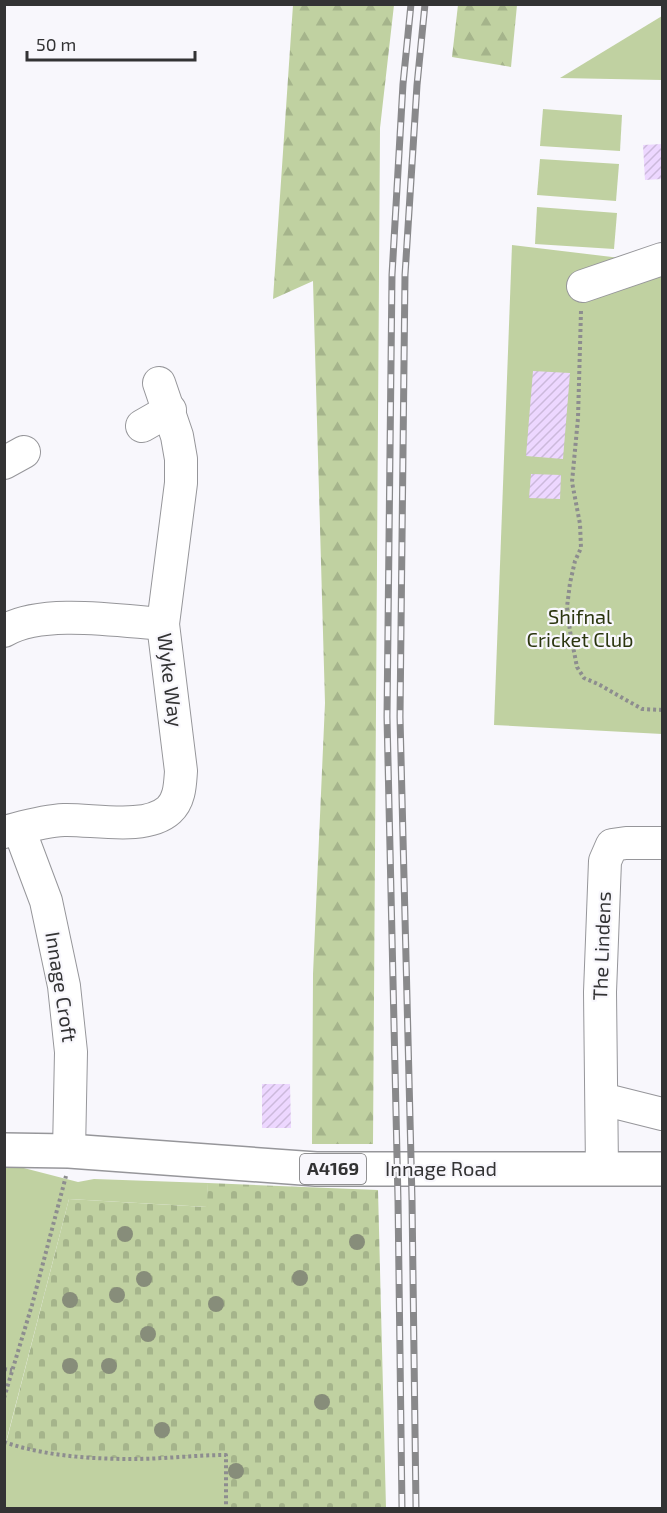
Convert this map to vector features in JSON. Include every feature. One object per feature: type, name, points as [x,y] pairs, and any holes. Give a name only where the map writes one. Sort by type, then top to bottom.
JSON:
[{"type":"main road","name":"Innage Road","points":[[4,1150],[69,1151],[316,1169],[663,1169]]},
{"type":"street","points":[[583,286],[663,259]]},
{"type":"street","name":"Wyke Way","points":[[12,830],[40,822],[64,820],[150,820],[169,810],[178,795],[181,771],[163,624],[181,483],[181,459],[177,436],[165,397],[142,426]]},
{"type":"street","points":[[4,631],[33,621],[54,618],[163,624]]},
{"type":"street","name":"Innage Croft","points":[[12,830],[46,901],[64,986],[71,1052],[69,1151]]},
{"type":"street","name":"The Lindens","points":[[602,1169],[600,992],[605,861],[612,845],[663,843]]},
{"type":"street","points":[[602,1099],[663,1114]]},
{"type":"path","points":[[583,286],[578,418],[572,482],[580,524],[581,548],[575,561],[570,583],[567,607],[570,631],[577,667],[584,678],[642,710],[663,710]]},
{"type":"path","points":[[4,1398],[49,1242],[65,1178],[69,1151]]},
{"type":"path","points":[[4,1369],[12,1370]]},
{"type":"path","points":[[4,1442],[30,1451],[49,1454],[131,1459],[226,1455],[226,1509]]},
{"type":"green space","points":[[293,5],[394,5],[380,128],[373,1144],[312,1144],[313,974],[325,703],[313,281],[273,299]]},
{"type":"green space","points":[[458,5],[517,5],[511,67],[452,57]]},
{"type":"green space","points":[[662,16],[662,80],[560,78]]},
{"type":"green space","points":[[543,109],[622,115],[620,151],[540,146]]},
{"type":"green space","points":[[540,159],[619,164],[616,201],[537,195]]},
{"type":"green space","points":[[537,207],[617,213],[614,249],[535,244]]},
{"type":"green space","name":"Shifnal Cricket Club","points":[[512,245],[662,263],[662,734],[494,725]]},
{"type":"green space","points":[[16,1166],[78,1182],[94,1179],[208,1183],[207,1207],[69,1199],[6,1442],[60,1455],[88,1457],[226,1455],[226,1508],[5,1508],[4,1167]]},
{"type":"green space","points":[[208,1183],[378,1190],[386,1508],[226,1508],[226,1455],[145,1459],[102,1458],[53,1454],[6,1443],[69,1199],[206,1207]]},
{"type":"building","points":[[662,144],[662,179],[645,180],[643,145]]},
{"type":"building","points":[[533,371],[570,373],[563,459],[526,456]]},
{"type":"building","points":[[531,474],[561,475],[560,499],[529,498]]},
{"type":"building","points":[[262,1084],[290,1084],[291,1128],[262,1128]]},
{"type":"railway","points":[[402,1508],[398,1200],[387,717],[392,275],[403,84],[411,4]]},
{"type":"railway","points":[[416,1508],[412,1199],[400,717],[405,275],[417,85],[425,4]]}]
